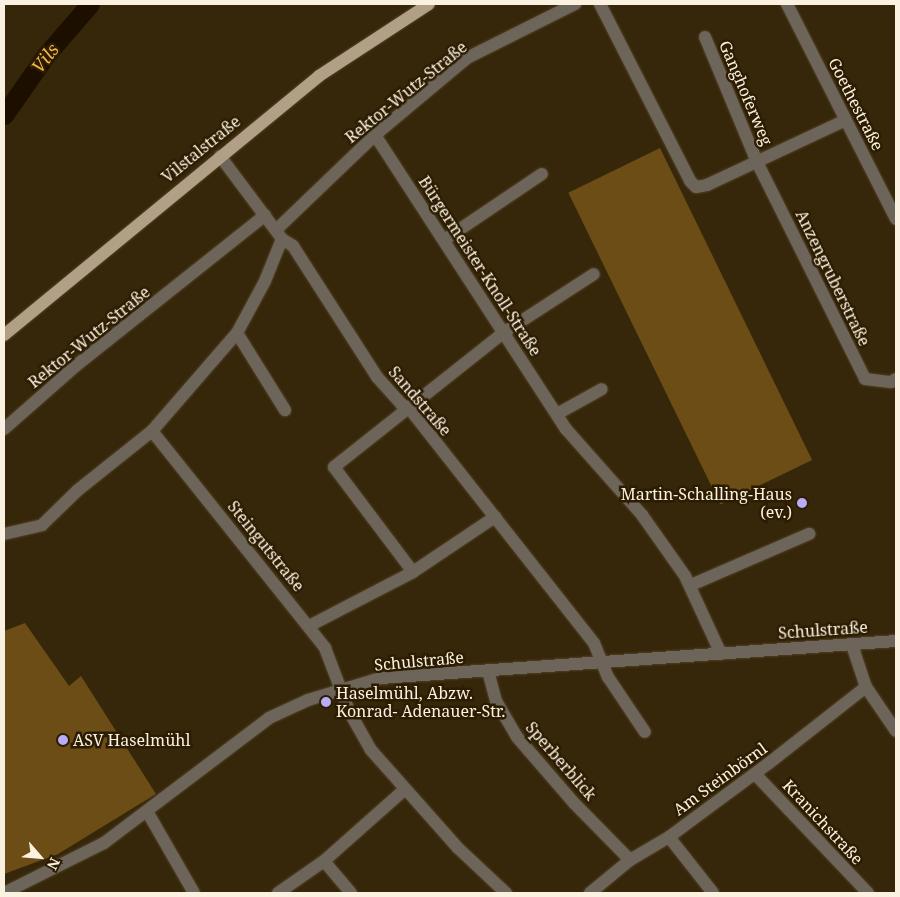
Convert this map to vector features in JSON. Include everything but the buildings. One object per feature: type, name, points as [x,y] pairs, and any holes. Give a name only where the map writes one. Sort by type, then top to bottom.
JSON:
[{"type":"main road","name":"Vilstalstraße","points":[[4,335],[318,76],[407,15],[430,4]]},
{"type":"street","name":"Rektor-Wutz-Straße","points":[[279,235],[375,136],[467,58],[575,4]]},
{"type":"street","points":[[600,4],[690,181],[696,187],[757,162],[846,120]]},
{"type":"street","name":"Goethestraße","points":[[787,4],[896,219]]},
{"type":"street","name":"Ganghoferweg","points":[[705,37],[757,162]]},
{"type":"street","name":"Bürgermeister-Knoll-Straße","points":[[375,136],[557,414],[607,478],[642,515],[691,585],[721,654]]},
{"type":"street","name":"Sandstraße","points":[[220,156],[279,235],[294,246],[378,377],[401,404],[409,408],[594,643],[608,677],[645,732]]},
{"type":"street","name":"Anzengruberstraße","points":[[757,162],[865,379],[891,382],[896,379]]},
{"type":"street","points":[[444,240],[542,174]]},
{"type":"street","name":"Rektor-Wutz-Straße","points":[[4,429],[78,364],[265,216]]},
{"type":"street","points":[[4,534],[42,525],[78,490],[152,431],[236,333],[265,281],[279,235]]},
{"type":"street","points":[[413,572],[334,467],[503,333],[594,274]]},
{"type":"street","points":[[236,333],[285,410]]},
{"type":"street","points":[[557,414],[602,389]]},
{"type":"street","name":"Steingutstraße","points":[[152,431],[309,626],[328,655],[350,711],[371,750],[404,790],[506,893]]},
{"type":"street","points":[[309,626],[413,572],[495,517]]},
{"type":"street","points":[[691,585],[809,534]]},
{"type":"street","name":"Schulstraße","points":[[4,893],[74,860],[148,813],[269,718],[308,700],[381,678],[604,664],[896,641]]},
{"type":"street","points":[[852,644],[866,687],[896,731]]},
{"type":"street","name":"Sperberblick","points":[[488,671],[496,701],[517,737],[574,803],[630,860]]},
{"type":"street","name":"Am Steinbörnl","points":[[590,893],[630,860],[669,836],[755,774],[866,687]]},
{"type":"street","name":"Kranichstraße","points":[[755,774],[868,893]]},
{"type":"street","points":[[278,893],[324,860],[404,790]]},
{"type":"street","points":[[148,813],[194,893]]},
{"type":"street","points":[[669,836],[714,893]]},
{"type":"street","points":[[324,860],[351,893]]},
{"type":"shaded area","points":[[660,148],[812,460],[720,505],[568,193]]},
{"type":"shaded area","name":"ASV Haselmühl","points":[[25,623],[69,686],[81,676],[156,794],[58,854],[4,874],[4,631]]},
{"type":"waterway","name":"Vils","points":[[4,115],[46,55],[90,4]]},
{"type":"place","name":"Martin-Schalling-Haus (ev.)","points":[[802,503]]},
{"type":"place","name":"Haselmühl, Abzw. Konrad- Adenauer-Str.","points":[[326,702]]},
{"type":"place","name":"ASV Haselmühl","points":[[63,740]]}]
